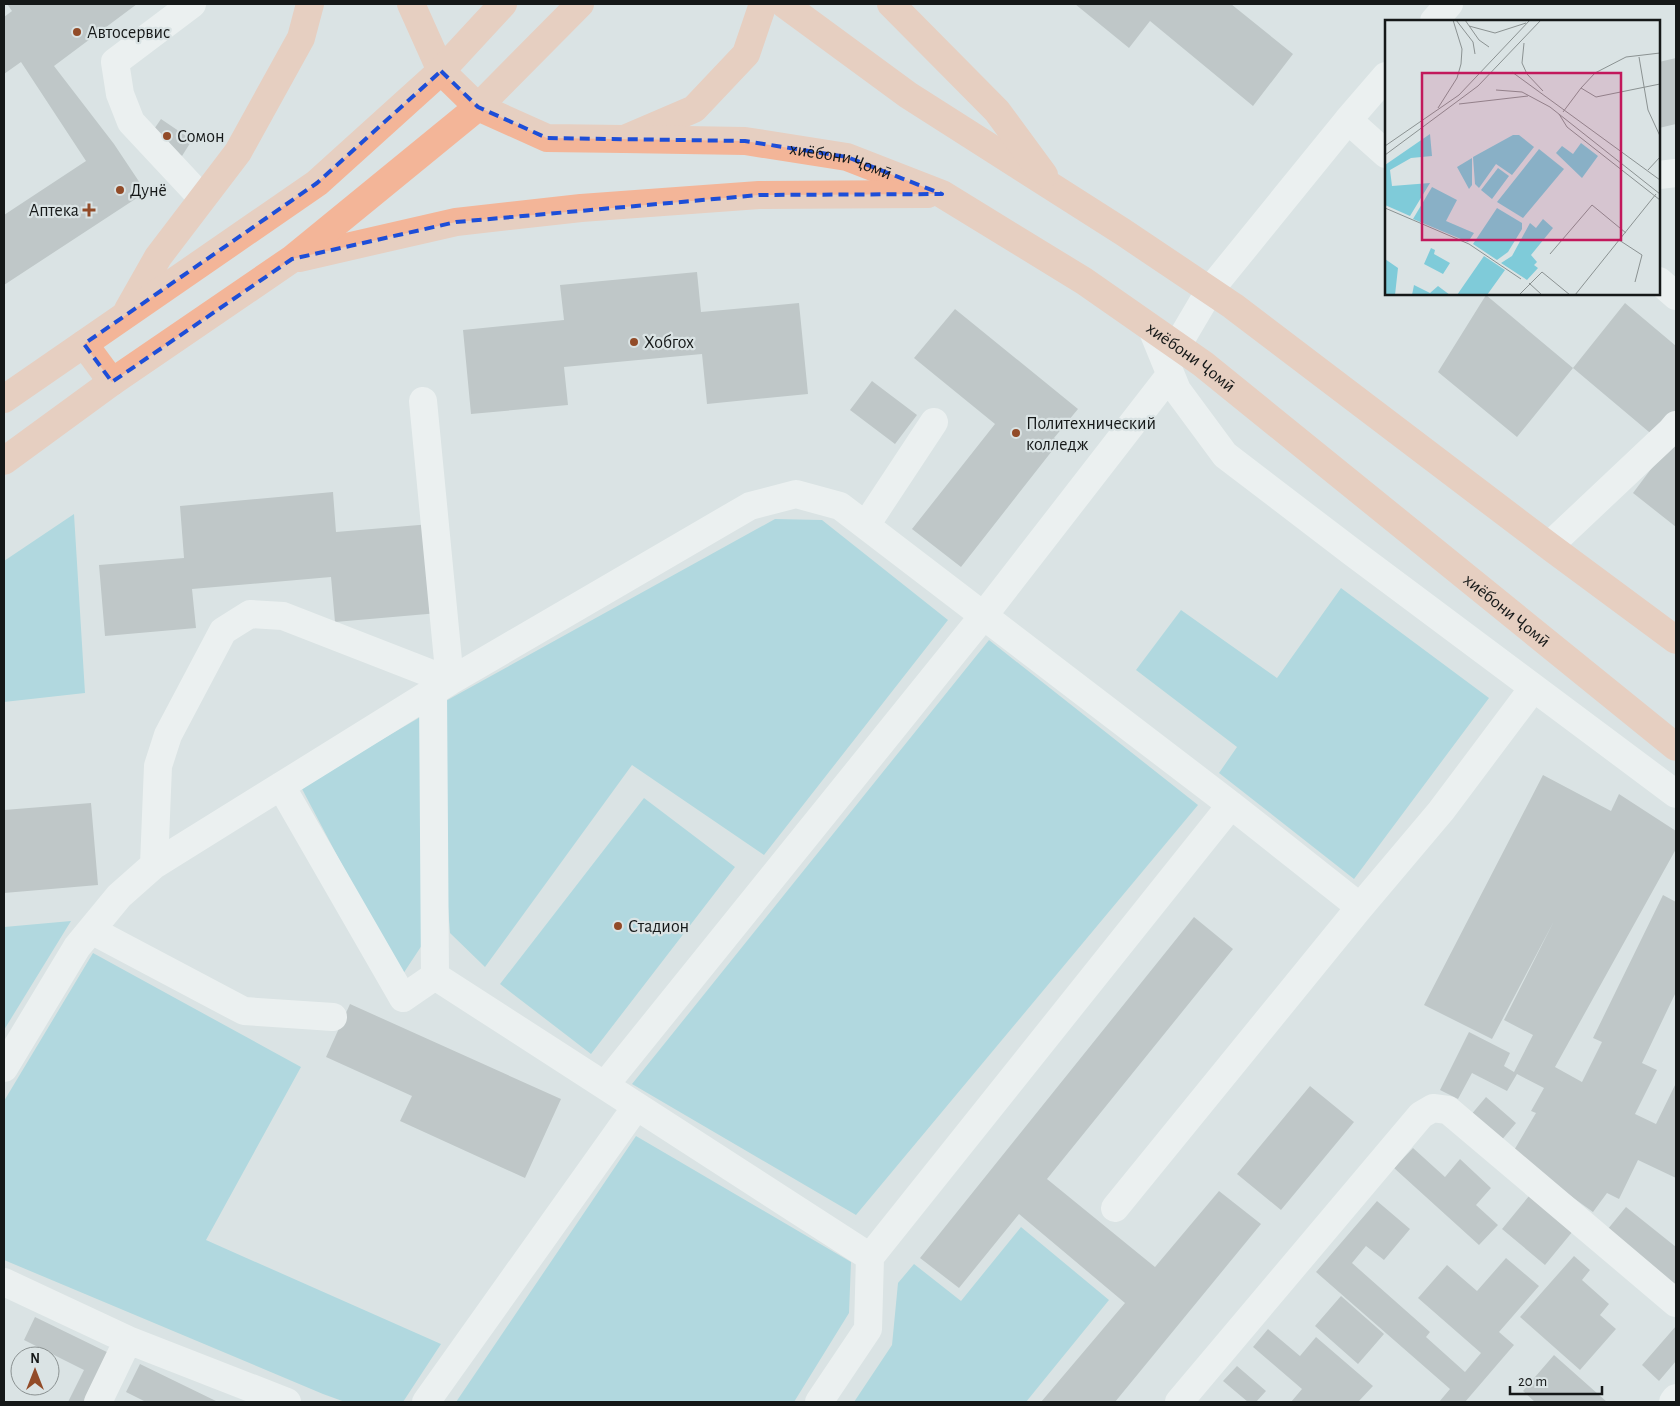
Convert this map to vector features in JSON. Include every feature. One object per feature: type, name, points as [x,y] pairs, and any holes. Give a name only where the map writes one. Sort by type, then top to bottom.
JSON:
[{"type":"main road","points":[[124,316],[158,256],[238,152],[301,38],[310,4]]},
{"type":"main road","points":[[410,4],[441,71],[478,107]]},
{"type":"main road","points":[[4,399],[317,183],[441,71],[503,4]]},
{"type":"main road","points":[[4,461],[112,382],[292,259],[478,107],[580,4]]},
{"type":"main road","points":[[624,139],[694,109],[746,54],[763,4]]},
{"type":"main road","points":[[784,4],[908,95],[1210,290],[1676,640]]},
{"type":"main road","points":[[892,4],[997,111],[1054,189]]},
{"type":"main road","name":"хиёбони Ҷомӣ","points":[[478,107],[548,138],[745,141],[847,157],[942,194],[1084,281],[1218,376],[1676,747]]},
{"type":"main road","points":[[292,259],[456,222],[581,208],[759,195],[942,194]]},
{"type":"main road","points":[[84,344],[112,382]]},
{"type":"street","points":[[192,4],[115,62],[120,94],[131,122],[202,198]]},
{"type":"street","points":[[1435,20],[1449,4]]},
{"type":"street","points":[[1177,346],[1210,290],[1385,77]]},
{"type":"street","points":[[1348,120],[1385,153]]},
{"type":"street","points":[[1660,175],[1676,173]]},
{"type":"street","points":[[1660,282],[1676,296]]},
{"type":"street","points":[[1152,329],[1177,390],[1225,455],[1676,794]]},
{"type":"street","points":[[605,1085],[984,615],[1170,375]]},
{"type":"street","points":[[423,401],[442,686],[435,976]]},
{"type":"street","points":[[866,525],[934,422]]},
{"type":"street","points":[[1549,546],[1676,425]]},
{"type":"street","points":[[4,1068],[77,947],[119,896],[154,865],[442,686],[750,506],[796,494],[840,506],[866,525],[1232,805],[1360,907]]},
{"type":"street","points":[[154,865],[158,766],[168,735],[223,631],[250,614],[284,616],[442,686]]},
{"type":"street","points":[[1115,1208],[1360,907],[1441,811],[1531,691]]},
{"type":"street","points":[[282,786],[403,998],[435,976]]},
{"type":"street","points":[[819,1402],[868,1329],[870,1257],[1232,805]]},
{"type":"street","points":[[91,930],[244,1010],[333,1017]]},
{"type":"street","points":[[435,976],[870,1257]]},
{"type":"street","points":[[426,1402],[636,1107]]},
{"type":"street","points":[[1180,1402],[1421,1115],[1433,1108],[1448,1110],[1676,1303]]},
{"type":"street","points":[[4,1282],[128,1340],[287,1402]]},
{"type":"street","points":[[98,1402],[128,1340]]},
{"type":"street","points":[[1673,1402],[1676,1398]]},
{"type":"highlighted area","points":[[441,71],[478,107],[547,138],[745,141],[847,157],[942,194],[759,195],[456,222],[292,259],[112,382],[84,344],[317,183]]},
{"type":"shaded area","points":[[74,514],[85,693],[4,702],[4,561]]},
{"type":"shaded area","points":[[775,519],[822,520],[948,620],[764,855],[632,765],[485,967],[450,933],[433,708]]},
{"type":"shaded area","points":[[1341,588],[1489,698],[1354,879],[1219,773],[1237,747],[1136,670],[1181,610],[1277,678]]},
{"type":"shaded area","points":[[989,640],[1198,805],[856,1215],[632,1084]]},
{"type":"shaded area","points":[[422,716],[426,939],[401,977],[301,787]]},
{"type":"shaded area","name":"Стадион","points":[[644,798],[735,867],[591,1054],[500,984]]},
{"type":"shaded area","points":[[71,921],[4,1030],[4,927]]},
{"type":"shaded area","points":[[93,953],[301,1067],[206,1240],[441,1344],[403,1402],[345,1402],[4,1260],[4,1101]]},
{"type":"shaded area","points":[[636,1136],[851,1262],[849,1313],[794,1402],[456,1402]]},
{"type":"shaded area","points":[[1021,1227],[1109,1300],[1026,1402],[854,1402],[892,1345],[898,1283],[914,1264],[961,1301]]},
{"type":"building","points":[[7,4],[137,4],[54,66],[114,144],[146,192],[4,285],[4,215],[86,161],[21,62],[4,74],[4,17],[12,11]]},
{"type":"building","points":[[1075,4],[1231,4],[1293,54],[1253,106],[1150,21],[1129,48]]},
{"type":"building","points":[[1676,58],[1676,124],[1660,128],[1660,62]]},
{"type":"building","points":[[161,119],[192,140],[182,156],[150,135]]},
{"type":"building","name":"Хобгох","points":[[697,272],[701,312],[799,303],[808,394],[707,404],[702,354],[564,367],[568,405],[471,414],[463,330],[564,320],[560,285]]},
{"type":"building","points":[[1486,295],[1573,368],[1517,437],[1438,372]]},
{"type":"building","points":[[1625,303],[1676,346],[1676,411],[1655,437],[1573,368]]},
{"type":"building","points":[[955,309],[1078,409],[1054,438],[1059,442],[961,567],[912,529],[995,424],[914,358]]},
{"type":"building","points":[[872,381],[917,415],[895,444],[850,410]]},
{"type":"building","points":[[1672,441],[1676,445],[1676,527],[1633,493]]},
{"type":"building","points":[[333,492],[336,532],[431,524],[439,613],[335,622],[331,577],[192,589],[196,628],[105,636],[99,565],[184,558],[180,506]]},
{"type":"building","points":[[1543,775],[1611,811],[1619,794],[1676,831],[1676,849],[1555,1067],[1582,1082],[1602,1042],[1593,1038],[1663,895],[1676,902],[1676,992],[1642,1063],[1657,1070],[1635,1114],[1656,1124],[1676,1083],[1676,1178],[1638,1160],[1619,1199],[1607,1193],[1593,1212],[1554,1184],[1510,1157],[1536,1113],[1531,1111],[1544,1088],[1517,1074],[1507,1091],[1472,1073],[1458,1099],[1440,1090],[1469,1032],[1510,1053],[1504,1066],[1514,1072],[1533,1035],[1504,1020],[1554,921],[1492,1039],[1424,1005]]},
{"type":"building","points":[[91,803],[98,885],[4,893],[4,810]]},
{"type":"building","points":[[1194,917],[1233,949],[1047,1179],[1155,1267],[1219,1191],[1261,1224],[1115,1402],[1041,1402],[1125,1303],[1019,1214],[959,1288],[920,1258]]},
{"type":"building","points":[[350,1004],[561,1099],[525,1178],[400,1121],[412,1096],[326,1057]]},
{"type":"building","points":[[1310,1086],[1354,1122],[1281,1210],[1237,1174]]},
{"type":"building","points":[[1486,1097],[1516,1123],[1500,1142],[1470,1116]]},
{"type":"building","points":[[1413,1148],[1445,1177],[1460,1159],[1491,1188],[1476,1205],[1498,1225],[1479,1245],[1394,1168]]},
{"type":"building","points":[[1529,1196],[1573,1231],[1545,1265],[1502,1229]]},
{"type":"building","points":[[1377,1201],[1410,1229],[1384,1260],[1366,1246],[1352,1263],[1430,1332],[1426,1337],[1465,1372],[1481,1353],[1418,1298],[1447,1265],[1477,1291],[1506,1258],[1539,1286],[1499,1332],[1514,1345],[1465,1402],[1439,1402],[1450,1389],[1316,1272]]},
{"type":"building","points":[[1626,1207],[1676,1247],[1676,1287],[1607,1230]]},
{"type":"building","points":[[1574,1256],[1590,1270],[1582,1280],[1609,1304],[1600,1315],[1616,1329],[1580,1370],[1520,1317]]},
{"type":"building","points":[[1341,1296],[1384,1334],[1358,1364],[1315,1326]]},
{"type":"building","points":[[35,1317],[113,1355],[89,1402],[68,1402],[84,1370],[60,1358],[60,1346],[36,1346],[24,1340]]},
{"type":"building","points":[[1676,1326],[1676,1361],[1659,1381],[1642,1365]]},
{"type":"building","points":[[1268,1329],[1300,1356],[1316,1337],[1373,1386],[1358,1402],[1291,1402],[1302,1389],[1253,1347]]},
{"type":"building","points":[[1554,1355],[1607,1402],[1535,1402],[1523,1391]]},
{"type":"building","points":[[140,1364],[218,1402],[146,1402],[126,1392]]},
{"type":"building","points":[[1237,1366],[1266,1391],[1256,1402],[1248,1402],[1223,1381]]},
{"type":"place","name":"Автосервис","points":[[77,32]]},
{"type":"place","name":"Сомон","points":[[167,136]]},
{"type":"place","name":"Дунё","points":[[120,190]]},
{"type":"place","name":"Аптека","points":[[89,210]]},
{"type":"place","name":"Хобгох","points":[[634,342]]},
{"type":"place","name":"Политехнический колледж","points":[[1016,433]]},
{"type":"place","name":"Стадион","points":[[618,926]]}]
